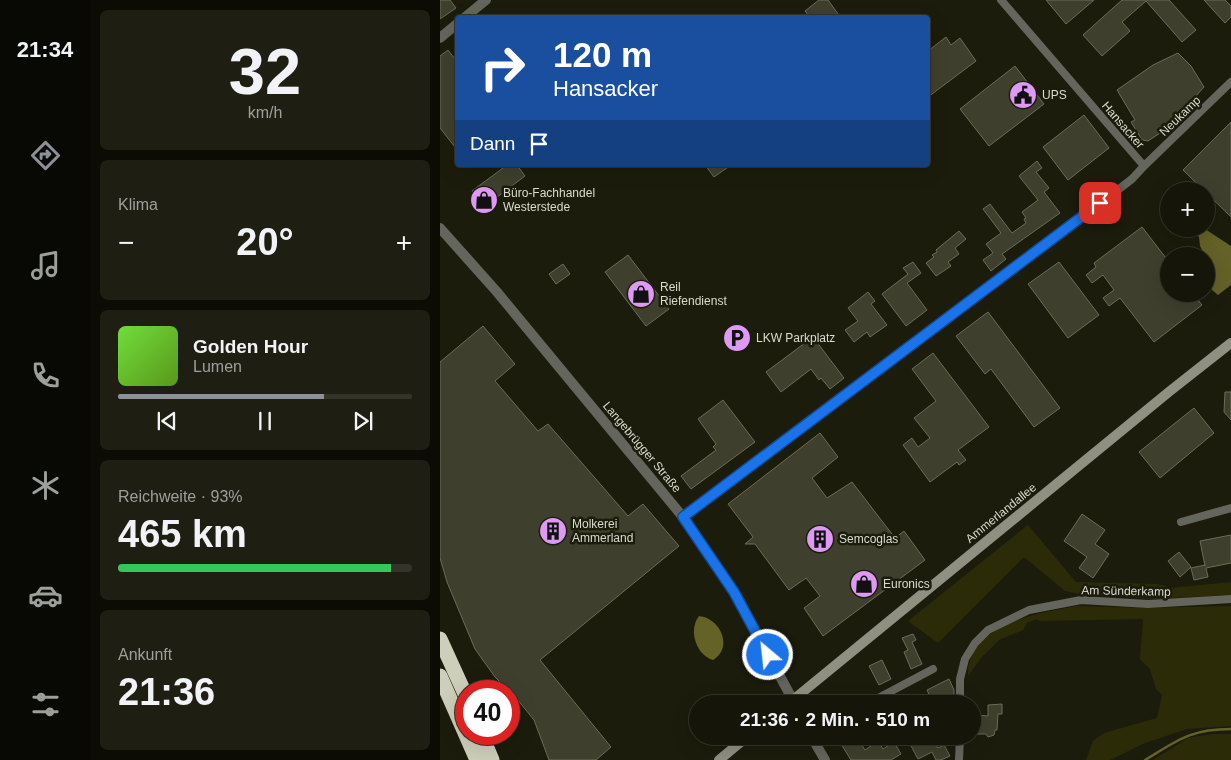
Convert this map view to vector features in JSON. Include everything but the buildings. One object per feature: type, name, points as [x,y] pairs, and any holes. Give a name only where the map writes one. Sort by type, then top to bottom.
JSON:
[{"type":"highway","points":[[440,639],[459,680]]},
{"type":"highway","points":[[440,676],[477,760]]},
{"type":"highway","points":[[486,745],[492,760]]},
{"type":"main road","name":"Ammerlandallee","points":[[801,695],[1231,343]]},
{"type":"main road","points":[[719,760],[737,745]]},
{"type":"street","points":[[468,15],[486,0]]},
{"type":"street","name":"Hansacker","points":[[683,517],[1048,244],[1132,179],[1144,166],[1001,0]]},
{"type":"street","points":[[440,38],[455,26]]},
{"type":"street","name":"Neukamp","points":[[1144,166],[1231,82]]},
{"type":"street","name":"Langebrügger Straße","points":[[440,228],[497,292],[683,517],[734,592],[788,695]]},
{"type":"street","points":[[1181,522],[1231,508]]},
{"type":"street","name":"Am Sünderkamp","points":[[960,695],[960,679],[965,659],[975,643],[988,630],[1029,610],[1081,600],[1148,604],[1231,599]]},
{"type":"street","points":[[884,695],[933,669]]},
{"type":"street","points":[[816,745],[825,760]]},
{"type":"street","points":[[960,745],[960,760]]},
{"type":"shaded area","points":[[1215,236],[1231,246],[1231,285],[1218,295],[1215,292],[1215,247],[1200,246],[1199,237]]},
{"type":"shaded area","points":[[1028,525],[1076,582],[1157,584],[1171,588],[1231,582],[1231,595],[1152,599],[1080,594],[1065,591],[1024,557],[938,643],[908,621]]},
{"type":"shaded area","points":[[1077,606],[1142,608],[1231,606],[1231,726],[1187,729],[1145,743],[1110,760],[1086,760],[1093,741],[1104,733],[1157,718],[1162,695],[1156,689],[1150,669],[1140,659],[1143,619],[1040,621],[1036,619],[1027,623],[1023,630],[999,640],[982,657],[968,676],[969,663],[976,648],[1000,628],[1032,616]]},
{"type":"shaded area","points":[[699,616],[713,622],[722,634],[723,648],[713,660],[698,648],[694,628]]},
{"type":"shaded area","points":[[1212,734],[1231,734],[1231,760],[1153,760],[1188,738]]},
{"type":"waterway","points":[[1145,760],[1185,737],[1205,731],[1231,729]]},
{"type":"place","name":"UPS","points":[[1023,95]]},
{"type":"place","name":"Büro-Fachhandel Westerstede","points":[[484,200]]},
{"type":"place","name":"Reil Riefendienst","points":[[641,294]]},
{"type":"place","name":"LKW Parkplatz","points":[[737,338]]},
{"type":"place","name":"Molkerei Ammerland","points":[[553,531]]},
{"type":"place","name":"Semcoglas","points":[[820,539]]},
{"type":"place","name":"Euronics","points":[[864,584]]},
{"type":"route","points":[[768,655],[734,592],[713,558],[683,517],[1100,203]]}]
